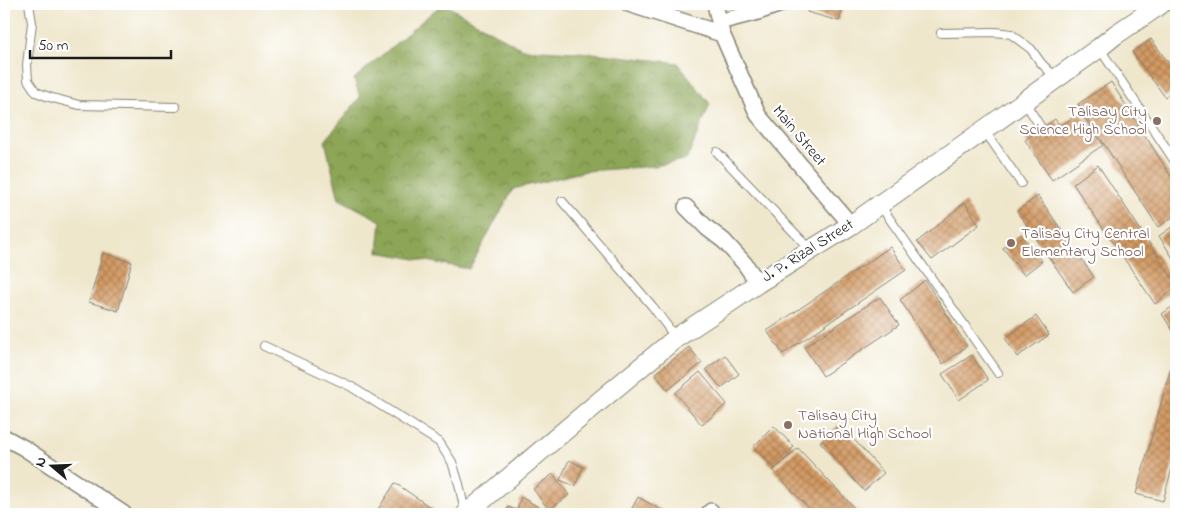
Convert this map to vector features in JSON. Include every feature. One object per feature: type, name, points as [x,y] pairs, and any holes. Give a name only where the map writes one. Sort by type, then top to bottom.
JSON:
[{"type":"street","points":[[629,4],[720,28],[781,4]]},
{"type":"street","name":"Main Street","points":[[715,4],[720,28],[758,115],[851,225]]},
{"type":"street","name":"J. P. Rizal Street","points":[[466,514],[676,338],[730,303],[758,282],[851,225],[1161,4]]},
{"type":"street","points":[[686,206],[707,228],[724,241],[758,282]]},
{"type":"street","points":[[4,437],[24,448],[124,514]]},
{"type":"lane","points":[[29,4],[32,23],[27,65],[28,80],[36,92],[79,105],[176,107]]},
{"type":"lane","points":[[941,33],[995,32],[1011,34],[1030,49],[1057,78]]},
{"type":"lane","points":[[1099,48],[1176,163]]},
{"type":"lane","points":[[1024,101],[1040,126]]},
{"type":"lane","points":[[984,130],[1021,183]]},
{"type":"lane","points":[[717,152],[811,250]]},
{"type":"lane","points":[[562,201],[653,307],[676,338]]},
{"type":"lane","points":[[880,205],[998,373]]},
{"type":"lane","points":[[264,346],[350,386],[439,442],[452,462],[466,514]]},
{"type":"green space","points":[[442,4],[522,49],[593,53],[678,63],[710,104],[687,159],[655,166],[586,171],[513,189],[469,269],[378,252],[381,221],[339,199],[325,141],[360,97],[354,79]]},
{"type":"building","points":[[809,4],[844,4],[839,21],[807,12]]},
{"type":"building","points":[[1151,39],[1176,73],[1176,89],[1165,97],[1132,52]]},
{"type":"building","points":[[1111,82],[1176,184],[1176,215],[1158,227],[1078,104]]},
{"type":"building","points":[[1081,112],[1103,145],[1052,180],[1025,140],[1055,119],[1060,126]]},
{"type":"building","points":[[1098,165],[1176,284],[1176,287],[1155,304],[1073,184]]},
{"type":"building","points":[[1038,196],[1094,277],[1073,292],[1017,211]]},
{"type":"building","points":[[965,202],[979,225],[932,260],[917,242]]},
{"type":"building","points":[[1176,224],[1176,263],[1159,236]]},
{"type":"building","points":[[1021,234],[1042,261],[1024,275],[1003,248]]},
{"type":"building","points":[[890,247],[906,270],[783,354],[767,331]]},
{"type":"building","points":[[103,253],[132,262],[118,311],[89,302]]},
{"type":"building","points":[[925,280],[967,346],[943,364],[900,300]]},
{"type":"building","points":[[880,297],[899,325],[823,376],[804,347]]},
{"type":"building","points":[[1176,304],[1176,336],[1162,314]]},
{"type":"building","points":[[1036,316],[1049,335],[1017,357],[1005,338]]},
{"type":"building","points":[[689,347],[702,363],[668,390],[655,374]]},
{"type":"building","points":[[725,355],[739,374],[721,388],[706,369]]},
{"type":"building","points":[[972,355],[988,380],[959,400],[942,374]]},
{"type":"building","points":[[1171,367],[1176,368],[1176,453],[1163,501],[1136,494]]},
{"type":"building","points":[[700,372],[727,404],[702,425],[675,393]]},
{"type":"building","points":[[840,424],[884,473],[864,491],[820,442]]},
{"type":"building","points":[[774,426],[794,447],[773,467],[753,447]]},
{"type":"building","points":[[798,448],[860,514],[814,514],[773,470]]},
{"type":"building","points":[[569,460],[583,467],[575,486],[560,480]]},
{"type":"building","points":[[553,474],[569,495],[549,510],[533,489]]},
{"type":"building","points":[[395,483],[433,509],[430,514],[381,514],[377,511]]},
{"type":"building","points":[[521,497],[540,508],[537,514],[506,514],[508,507],[517,510]]},
{"type":"building","points":[[638,497],[665,512],[664,514],[629,514]]},
{"type":"place","name":"Talisay City Science High School","points":[[1157,121]]},
{"type":"place","name":"Talisay City Central Elementary School","points":[[1011,243]]},
{"type":"place","name":"Talisay City National High School","points":[[788,425]]}]
